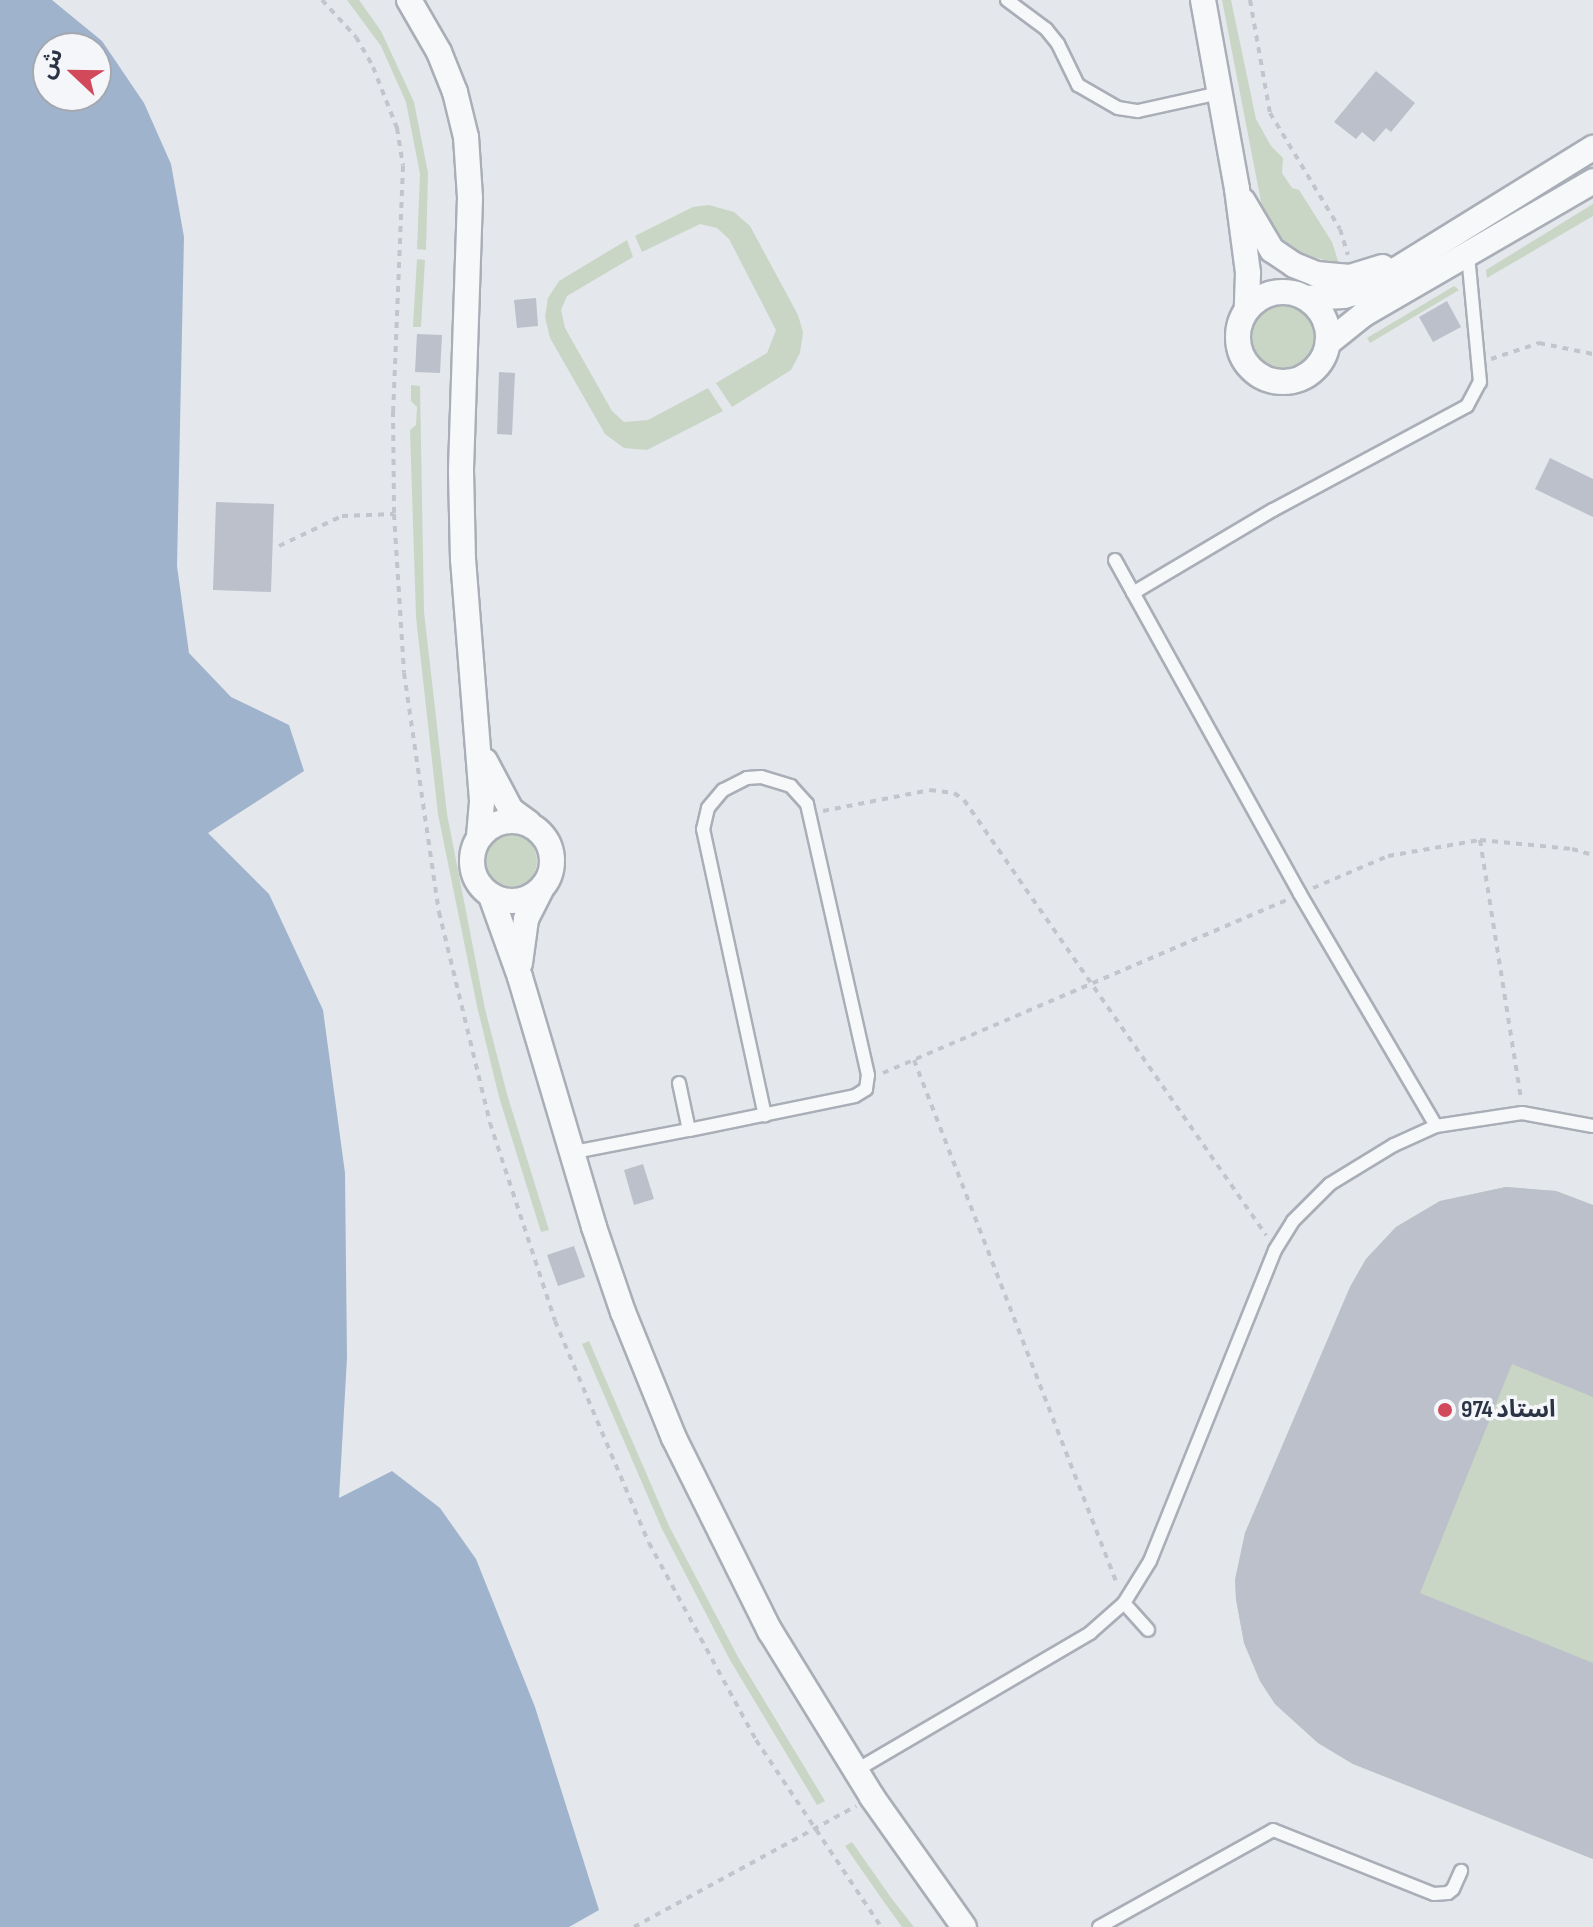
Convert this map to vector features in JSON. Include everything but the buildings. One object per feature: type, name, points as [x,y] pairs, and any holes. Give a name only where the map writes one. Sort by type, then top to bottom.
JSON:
[{"type":"street","points":[[409,0],[439,52],[455,92],[466,137],[470,198],[461,471],[463,559],[482,802],[479,836],[471,862],[481,887],[491,896],[520,977],[569,1153],[623,1312],[674,1438],[770,1631],[872,1797],[964,1927]]},
{"type":"street","points":[[1203,0],[1237,189],[1248,273],[1247,310]]},
{"type":"street","points":[[1593,148],[1354,294],[1306,298],[1275,292],[1255,301],[1240,321],[1239,349],[1254,372],[1265,379],[1279,383],[1305,376],[1316,368],[1328,343],[1364,314],[1593,181]]},
{"type":"street","points":[[1237,189],[1256,228],[1272,250],[1316,274],[1350,277],[1412,257]]},
{"type":"street","points":[[1306,298],[1324,317],[1328,343]]},
{"type":"street","points":[[478,745],[495,785],[511,810],[540,831],[552,854],[552,867],[526,919],[520,946],[520,977]]},
{"type":"street","points":[[479,836],[502,821],[529,823]]},
{"type":"street","points":[[491,896],[516,901],[540,891]]},
{"type":"lane","points":[[1007,0],[1046,29],[1058,44],[1078,85],[1118,108],[1138,111],[1166,107],[1220,93]]},
{"type":"lane","points":[[1133,593],[1273,510],[1467,406],[1480,382],[1468,255]]},
{"type":"lane","points":[[1115,560],[1300,894],[1436,1126]]},
{"type":"lane","points":[[569,1153],[765,1115],[855,1096],[866,1089],[868,1075],[809,814],[798,792],[783,782],[761,777],[747,778],[723,790],[704,818],[705,841],[765,1115]]},
{"type":"lane","points":[[679,1083],[689,1130]]},
{"type":"lane","points":[[855,1771],[1090,1633],[1124,1603],[1150,1561],[1275,1250],[1293,1221],[1330,1184],[1394,1145],[1436,1126],[1522,1113],[1593,1126]]},
{"type":"lane","points":[[1124,1603],[1148,1630]]},
{"type":"lane","points":[[1099,1927],[1273,1830],[1434,1894],[1448,1893],[1453,1889],[1461,1871]]},
{"type":"path","points":[[1250,0],[1270,113],[1340,229],[1349,258],[1350,277]]},
{"type":"path","points":[[1479,363],[1539,343],[1593,354]]},
{"type":"path","points":[[279,546],[342,516],[394,514]]},
{"type":"path","points":[[809,814],[930,790],[954,793],[972,809],[1275,1250]]},
{"type":"path","points":[[1480,840],[1522,1113]]},
{"type":"path","points":[[868,1075],[882,1074],[1388,856],[1480,840],[1572,849],[1593,855]]},
{"type":"path","points":[[914,1060],[1124,1603]]},
{"type":"path","points":[[634,1927],[872,1797]]},
{"type":"green space","points":[[347,0],[359,0],[381,31],[414,102],[428,173],[426,250],[417,249],[420,174],[406,102],[381,46]]},
{"type":"green space","points":[[1222,0],[1231,0],[1256,119],[1271,146],[1283,158],[1282,173],[1292,188],[1299,190],[1332,242],[1339,264],[1298,253],[1275,232],[1263,212]]},
{"type":"green space","points":[[1593,204],[1593,216],[1487,278],[1486,270]]},
{"type":"green space","points":[[709,205],[734,212],[750,226],[798,315],[803,332],[800,353],[791,370],[732,407],[716,383],[767,353],[776,330],[729,239],[717,228],[700,224],[642,252],[635,236],[693,207]]},
{"type":"green space","points":[[627,240],[633,257],[567,296],[561,310],[565,328],[612,411],[624,422],[648,420],[708,388],[723,411],[647,450],[624,448],[605,434],[550,338],[545,317],[548,298],[559,281]]},
{"type":"green space","points":[[417,259],[425,260],[421,327],[413,327]]},
{"type":"green space","points":[[1454,286],[1459,290],[1370,343],[1367,338]]},
{"type":"green space","points":[[1282,305],[1305,315],[1315,338],[1305,361],[1282,371],[1259,361],[1249,338],[1259,315]]},
{"type":"green space","points":[[411,385],[420,386],[424,612],[447,814],[485,1009],[507,1094],[549,1230],[541,1232],[499,1097],[438,814],[416,617],[410,430],[416,425],[417,407],[411,401]]},
{"type":"green space","points":[[510,834],[529,842],[537,861],[529,880],[510,888],[491,880],[483,861],[491,842]]},
{"type":"green space","name":"استاد 974","points":[[1506,1187],[1556,1191],[1593,1205],[1593,1859],[1353,1764],[1318,1743],[1275,1704],[1260,1681],[1244,1643],[1236,1599],[1235,1580],[1245,1533],[1350,1287],[1366,1259],[1396,1227],[1440,1201]]},
{"type":"green space","points":[[589,1341],[669,1526],[738,1657],[825,1801],[817,1805],[730,1660],[662,1529],[582,1344]]},
{"type":"green space","points":[[852,1842],[914,1927],[902,1927],[845,1846]]},
{"type":"water","points":[[0,0],[52,0],[91,32],[32,32],[32,112],[112,112],[112,56],[144,103],[171,164],[184,237],[177,566],[189,653],[231,697],[289,725],[304,771],[208,833],[269,894],[323,1010],[345,1173],[347,1358],[339,1498],[392,1471],[440,1508],[476,1559],[535,1707],[599,1910],[569,1927],[0,1927]]},
{"type":"place","name":"استاد 974","points":[[1445,1410]]}]
